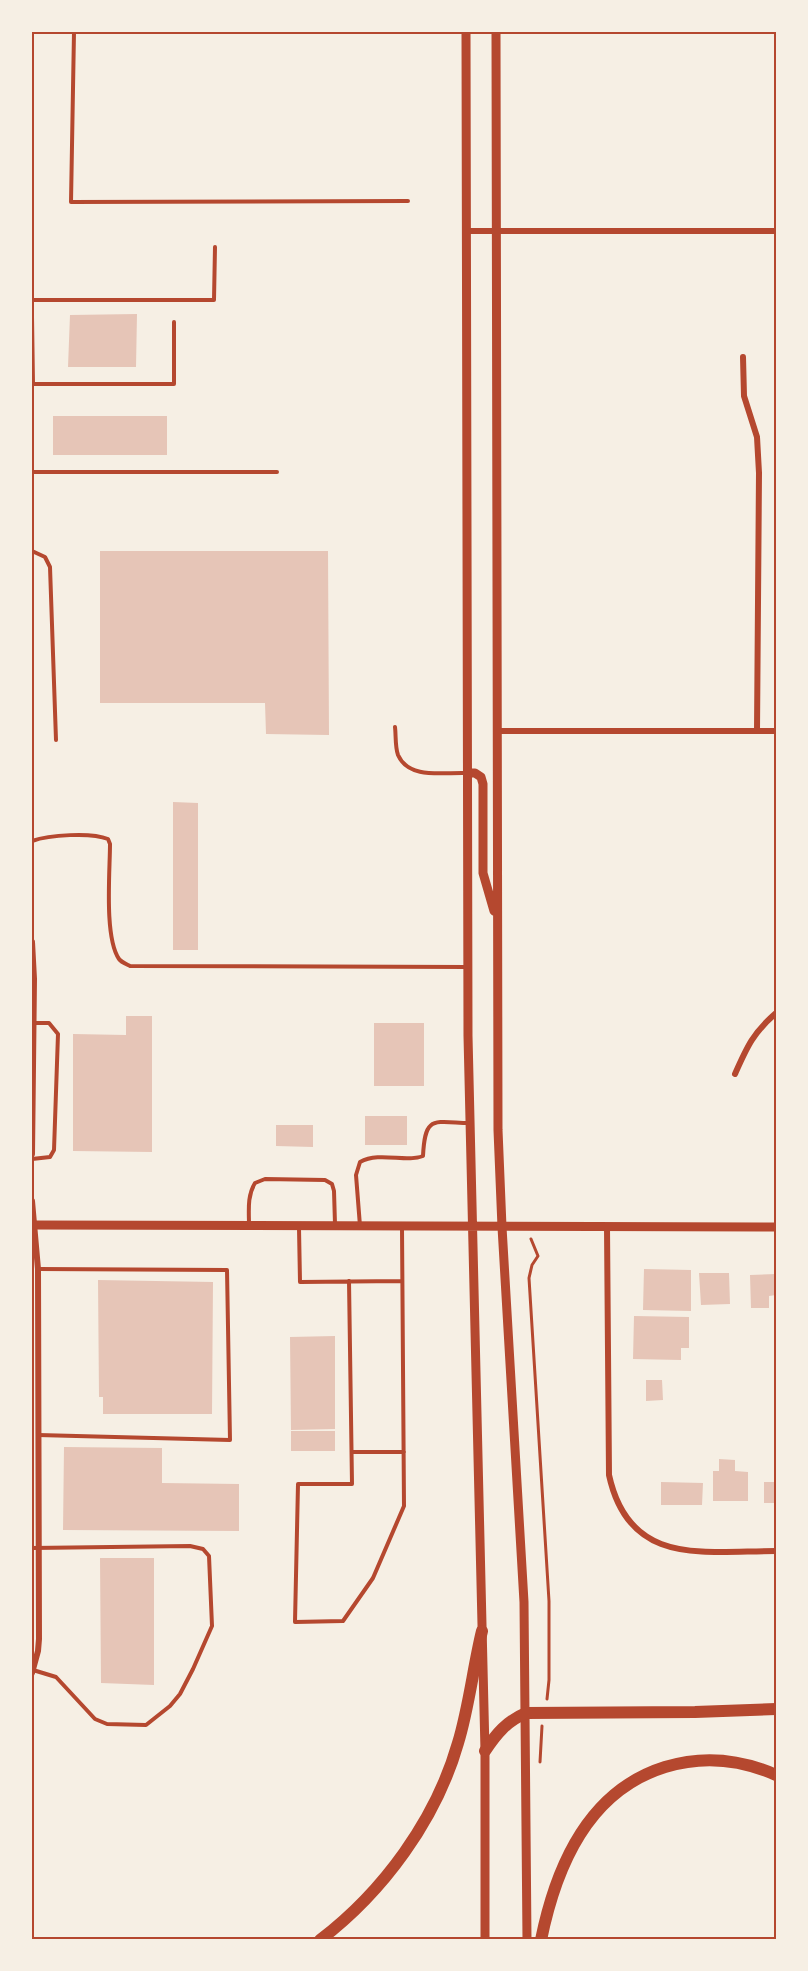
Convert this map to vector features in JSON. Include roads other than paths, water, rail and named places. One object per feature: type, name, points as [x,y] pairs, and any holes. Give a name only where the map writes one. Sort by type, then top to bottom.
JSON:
[{"type":"highway","points":[[320,1940],[353,1912],[395,1865],[440,1791],[451,1766],[463,1726],[482,1631]]},
{"type":"highway","points":[[485,1751],[495,1735],[509,1722],[526,1713],[777,1709]]},
{"type":"highway","points":[[541,1940],[558,1877],[579,1834],[611,1796],[629,1782],[680,1762],[706,1759],[732,1761],[758,1767],[777,1775]]},
{"type":"main road","points":[[466,32],[467,967],[485,1751],[485,1940]]},
{"type":"main road","points":[[496,32],[498,1130],[521,1533],[526,1713],[527,1940]]},
{"type":"main road","points":[[467,773],[475,773],[481,777],[483,784],[483,873],[498,922]]},
{"type":"main road","points":[[32,1225],[777,1227]]},
{"type":"street","points":[[465,231],[777,231]]},
{"type":"street","points":[[743,357],[744,396],[757,437],[759,473],[757,731]]},
{"type":"street","points":[[497,731],[777,731]]},
{"type":"street","points":[[32,942],[32,1154]]},
{"type":"street","points":[[735,1074],[749,1042],[760,1027],[777,1013]]},
{"type":"street","points":[[32,1201],[32,1225],[38,1269],[35,1373],[39,1435],[35,1548],[39,1645],[32,1672]]},
{"type":"street","points":[[607,1227],[609,1475],[614,1496],[638,1532],[653,1541],[678,1550],[777,1551]]},
{"type":"lane","points":[[74,32],[71,202],[408,201]]},
{"type":"lane","points":[[32,300],[214,300],[215,247]]},
{"type":"lane","points":[[32,317],[32,384],[174,384],[174,322]]},
{"type":"lane","points":[[32,472],[277,472]]},
{"type":"lane","points":[[32,551],[45,557],[50,567],[56,740]]},
{"type":"lane","points":[[395,727],[398,755],[409,769],[420,772],[467,773]]},
{"type":"lane","points":[[32,841],[54,836],[101,836],[108,839],[110,843],[111,944],[119,961],[130,966],[467,967]]},
{"type":"lane","points":[[32,1159],[50,1157],[54,1150],[58,1034],[49,1023],[33,1023]]},
{"type":"lane","points":[[360,1227],[356,1175],[360,1162],[367,1158],[392,1156],[418,1158],[423,1156],[424,1134],[427,1127],[434,1122],[469,1123]]},
{"type":"lane","points":[[249,1226],[251,1189],[255,1183],[265,1179],[325,1180],[332,1184],[335,1227]]},
{"type":"lane","points":[[299,1227],[300,1282],[402,1281]]},
{"type":"lane","points":[[349,1281],[352,1484],[298,1484],[295,1622],[343,1621],[373,1578],[404,1506],[402,1227]]},
{"type":"lane","points":[[38,1269],[227,1270],[230,1440],[39,1435]]},
{"type":"lane","points":[[352,1452],[404,1452]]},
{"type":"lane","points":[[32,1672],[56,1677],[95,1719],[107,1724],[146,1725],[170,1706],[180,1694],[212,1626],[209,1556],[203,1549],[190,1546],[35,1548]]}]
